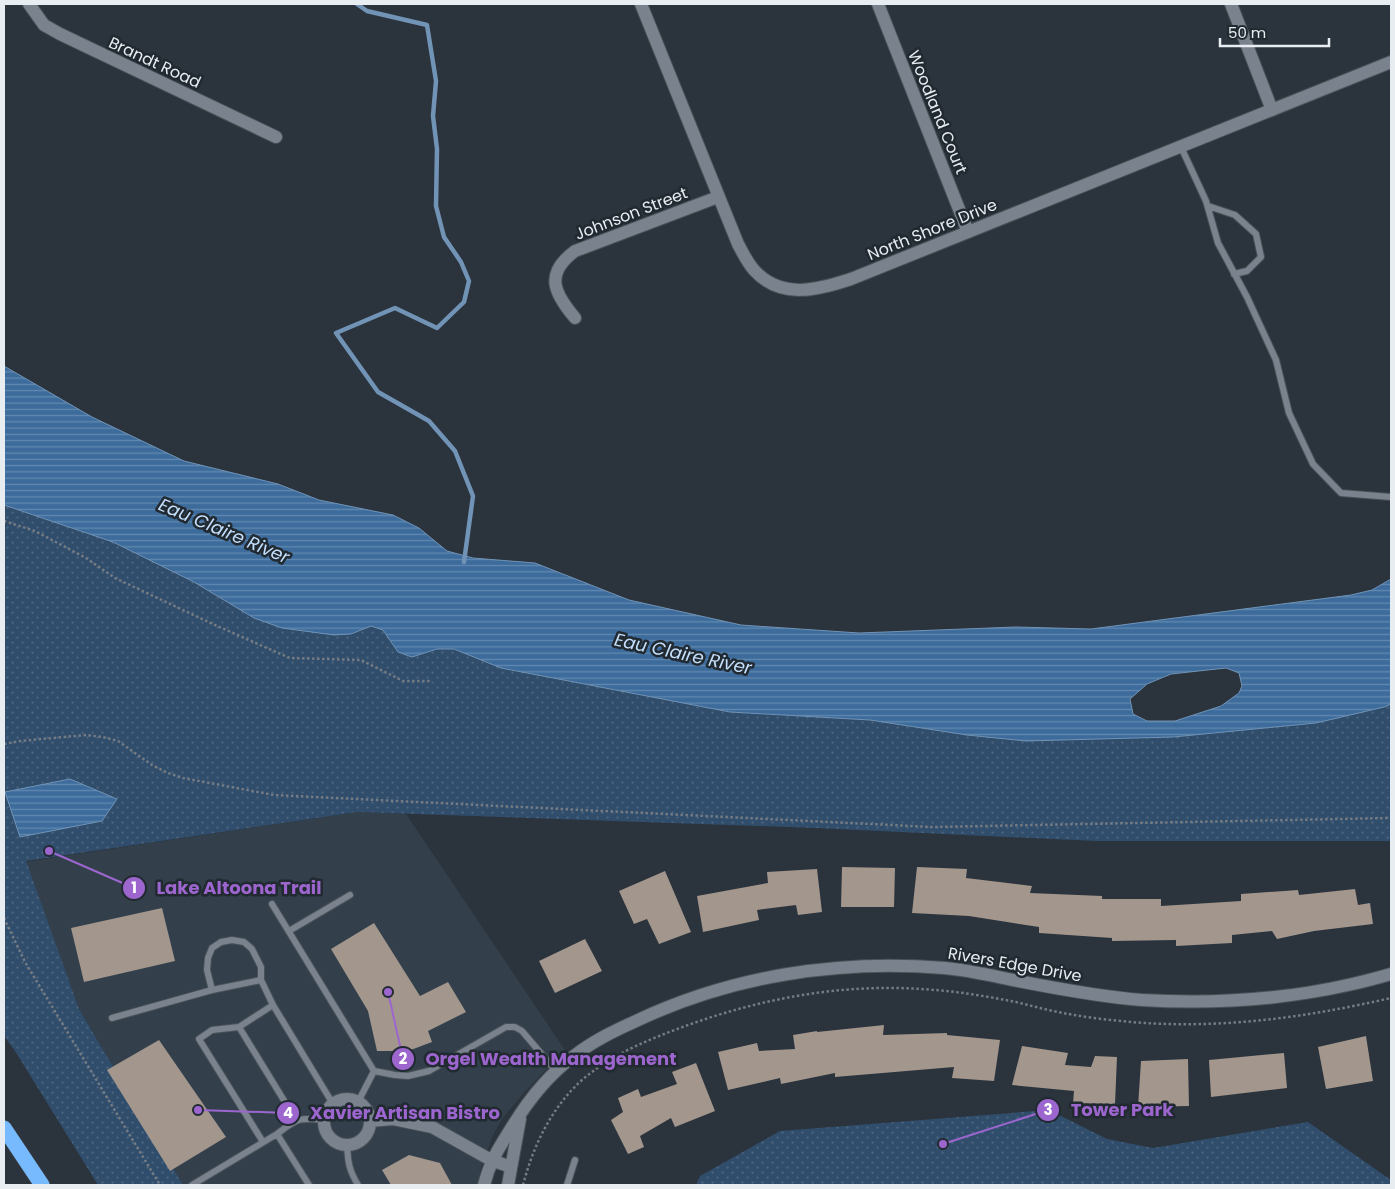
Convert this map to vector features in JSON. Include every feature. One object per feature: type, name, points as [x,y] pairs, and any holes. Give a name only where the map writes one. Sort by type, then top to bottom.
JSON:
[{"type":"highway","points":[[4,1128],[42,1185]]},
{"type":"street","name":"Brandt Road","points":[[28,4],[44,24],[60,34],[276,137]]},
{"type":"street","name":"North Shore Drive","points":[[641,4],[718,197],[746,260],[764,279],[790,290],[816,290],[851,280],[1391,62]]},
{"type":"street","name":"Woodland Court","points":[[878,4],[968,232]]},
{"type":"street","points":[[1231,4],[1272,110]]},
{"type":"street","name":"Johnson Street","points":[[575,318],[562,302],[556,284],[555,276],[559,266],[567,257],[575,252],[718,197]]},
{"type":"street","name":"Rivers Edge Drive","points":[[484,1185],[491,1160],[522,1110],[537,1090],[556,1070],[575,1055],[594,1042],[647,1016],[719,989],[752,981],[826,968],[868,966],[944,968],[978,972],[1104,996],[1142,1000],[1194,1001],[1240,1000],[1315,991],[1391,974]]},
{"type":"street","points":[[346,1099],[358,1102],[366,1110],[370,1121],[364,1138],[348,1145],[335,1142],[329,1138],[325,1131],[324,1120],[328,1109],[333,1104],[346,1099]]},
{"type":"street","name":"Rivers Edge Drive","points":[[508,1185],[522,1110]]},
{"type":"street","points":[[370,1121],[393,1119],[432,1127],[491,1160],[511,1167]]},
{"type":"lane","points":[[1182,147],[1208,206],[1218,243],[1247,297],[1276,360],[1289,413],[1313,464],[1341,493],[1391,497]]},
{"type":"lane","points":[[1208,206],[1235,215],[1256,234],[1261,257],[1247,271],[1234,274]]},
{"type":"lane","points":[[289,931],[350,895]]},
{"type":"lane","points":[[272,904],[374,1071],[408,1076],[429,1071],[506,1027],[515,1027],[522,1032],[556,1070]]},
{"type":"lane","points":[[212,990],[207,970],[208,958],[212,948],[221,942],[232,940],[244,942],[252,949],[261,966],[261,980],[273,1006],[333,1104]]},
{"type":"lane","points":[[112,1018],[212,990],[261,980]]},
{"type":"lane","points":[[263,1142],[199,1039],[212,1030],[239,1027],[273,1006]]},
{"type":"lane","points":[[239,1027],[296,1120]]},
{"type":"lane","points":[[358,1102],[374,1071]]},
{"type":"lane","points":[[192,1185],[296,1120],[305,1118],[324,1120]]},
{"type":"lane","points":[[276,1134],[308,1185]]},
{"type":"lane","points":[[348,1145],[348,1164],[358,1185]]},
{"type":"lane","points":[[567,1185],[575,1160]]},
{"type":"path","points":[[4,521],[35,531],[86,558],[114,578],[290,658],[361,660],[403,680],[431,681]]},
{"type":"path","points":[[4,744],[86,735],[103,737],[118,741],[152,765],[183,778],[274,795],[932,827],[1391,818]]},
{"type":"path","points":[[4,918],[25,962],[160,1185]]},
{"type":"path","points":[[523,1185],[531,1157],[542,1131],[571,1091],[589,1074],[632,1048],[660,1036],[729,1011],[761,1003],[833,991],[875,987],[910,988],[978,995],[1062,1013],[1101,1018],[1143,1023],[1196,1024],[1243,1023],[1284,1019],[1360,1006],[1391,998]]},
{"type":"shaded area","points":[[4,505],[113,542],[194,582],[254,618],[351,634],[371,626],[383,630],[398,652],[412,657],[437,649],[454,649],[501,668],[730,712],[870,720],[967,735],[1026,741],[1173,737],[1316,723],[1391,704],[1391,841],[1096,841],[816,828],[357,812],[26,861],[79,1009],[183,1185],[98,1185],[4,1036]]},
{"type":"shaded area","points":[[357,812],[406,814],[565,1050],[502,1119],[493,1135],[481,1168],[478,1185],[183,1185],[79,1009],[25,862]]},
{"type":"shaded area","points":[[1049,1110],[1107,1139],[1153,1148],[1308,1122],[1391,1180],[1391,1185],[696,1185],[700,1176],[780,1131]]},
{"type":"water","name":"Eau Claire River","points":[[4,366],[92,417],[184,461],[278,484],[319,500],[393,515],[419,528],[447,551],[473,558],[535,563],[629,600],[741,625],[859,633],[1016,627],[1091,629],[1351,595],[1372,590],[1391,579],[1391,704],[1316,723],[1173,737],[1026,741],[967,735],[870,720],[730,712],[501,668],[454,649],[437,649],[412,657],[398,652],[383,630],[371,626],[351,634],[334,635],[282,628],[254,618],[194,582],[113,542],[4,505]],"holes":[[[1226,668],[1239,673],[1242,686],[1239,693],[1221,706],[1175,721],[1147,721],[1133,714],[1130,699],[1147,684],[1171,674]]]},
{"type":"water","points":[[70,779],[117,799],[102,821],[20,837],[5,792]]},
{"type":"building","points":[[842,867],[895,868],[894,907],[841,907]]},
{"type":"building","points":[[917,867],[967,869],[966,878],[1032,886],[1030,893],[1102,896],[1102,899],[1161,899],[1161,906],[1241,901],[1241,894],[1298,890],[1299,895],[1355,889],[1358,905],[1370,903],[1373,924],[1314,931],[1277,939],[1272,931],[1232,935],[1232,943],[1176,946],[1176,940],[1112,941],[1112,938],[1039,933],[1039,927],[969,916],[912,913]]},
{"type":"building","points":[[817,869],[822,912],[798,915],[796,905],[757,910],[759,920],[703,932],[697,896],[768,883],[767,872]]},
{"type":"building","points":[[665,871],[691,932],[659,944],[647,919],[634,924],[619,891]]},
{"type":"building","points":[[162,908],[175,961],[84,982],[71,928]]},
{"type":"building","points":[[374,923],[420,996],[448,982],[466,1012],[428,1031],[432,1042],[408,1051],[377,1051],[368,1011],[331,949]]},
{"type":"building","points":[[585,939],[602,971],[555,993],[539,961]]},
{"type":"building","points":[[884,1025],[883,1035],[947,1033],[947,1035],[1000,1040],[994,1081],[952,1078],[954,1067],[835,1077],[835,1073],[781,1084],[780,1078],[728,1090],[718,1052],[757,1043],[759,1051],[795,1049],[793,1035]]},
{"type":"building","points":[[1366,1036],[1373,1081],[1326,1089],[1318,1047]]},
{"type":"building","points":[[159,1040],[226,1137],[170,1171],[107,1070]]},
{"type":"building","points":[[1022,1046],[1068,1053],[1065,1065],[1091,1067],[1095,1056],[1117,1057],[1115,1104],[1073,1103],[1074,1091],[1012,1085]]},
{"type":"building","points":[[1284,1053],[1287,1088],[1211,1097],[1209,1060]]},
{"type":"building","points":[[1188,1059],[1189,1106],[1138,1107],[1141,1061]]},
{"type":"building","points":[[696,1063],[715,1111],[675,1127],[671,1118],[640,1136],[644,1147],[628,1154],[611,1120],[623,1112],[618,1098],[638,1089],[641,1097],[677,1084],[672,1072]]},
{"type":"building","points":[[409,1155],[440,1163],[452,1185],[391,1185],[382,1170]]},
{"type":"waterway","points":[[357,4],[367,11],[427,25],[436,81],[433,116],[437,149],[436,206],[444,237],[461,262],[469,281],[464,302],[437,328],[395,308],[336,333],[378,392],[429,421],[455,451],[473,496],[464,562]]},
{"type":"place","name":"Lake Altoona Trail","points":[[49,851]]},
{"type":"place","name":"Orgel Wealth Management","points":[[388,992]]},
{"type":"place","name":"Xavier Artisan Bistro","points":[[198,1110]]},
{"type":"place","name":"Tower Park","points":[[943,1144]]}]
